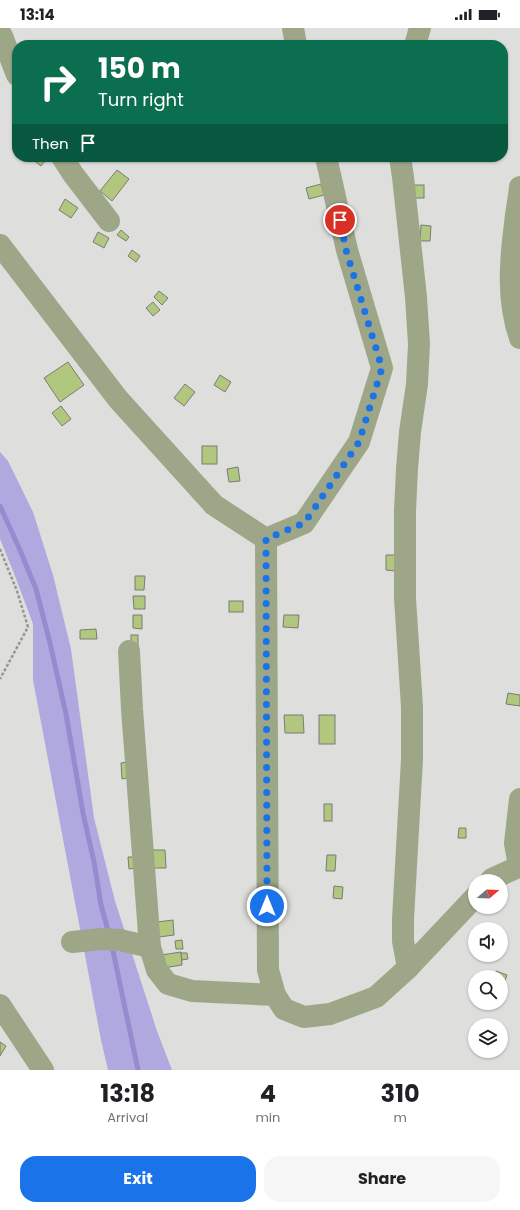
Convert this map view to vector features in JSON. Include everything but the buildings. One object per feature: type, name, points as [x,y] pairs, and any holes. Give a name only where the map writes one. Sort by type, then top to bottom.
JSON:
[{"type":"street","points":[[293,28],[295,40]]},
{"type":"street","points":[[416,40],[420,28]]},
{"type":"street","points":[[0,33],[12,62]]},
{"type":"street","points":[[65,162],[109,221]]},
{"type":"street","points":[[266,539],[304,523],[359,442],[382,368],[346,250],[329,162]]},
{"type":"street","points":[[401,162],[420,344],[417,384],[409,440],[405,511],[405,598],[412,707],[412,766],[403,919],[403,941],[408,968]]},
{"type":"street","points":[[520,187],[510,268],[512,303],[520,338]]},
{"type":"street","points":[[0,245],[123,405],[214,505],[266,539]]},
{"type":"street","points":[[266,539],[268,970],[274,995],[284,1009],[304,1017],[330,1014],[376,997],[408,968],[468,904]]},
{"type":"street","points":[[129,651],[150,947],[157,970],[168,984],[192,991],[274,995]]},
{"type":"street","points":[[502,874],[519,866],[515,843],[520,799]]},
{"type":"street","points":[[72,942],[111,940],[150,947]]},
{"type":"street","points":[[0,1005],[43,1070]]},
{"type":"path","points":[[0,549],[17,591],[28,627],[0,679]]},
{"type":"shaded area","points":[[0,452],[8,461],[33,512],[53,575],[71,649],[94,818],[115,901],[157,1031],[172,1070],[108,1070],[101,1040],[33,680],[33,624],[0,539]]},
{"type":"waterway","points":[[0,506],[36,589],[50,643],[66,714],[101,905],[109,934]]},
{"type":"waterway","points":[[112,946],[138,1070]]},
{"type":"route","points":[[267,906],[266,539],[304,523],[312,512],[359,442],[382,368],[346,250],[340,220]]}]
